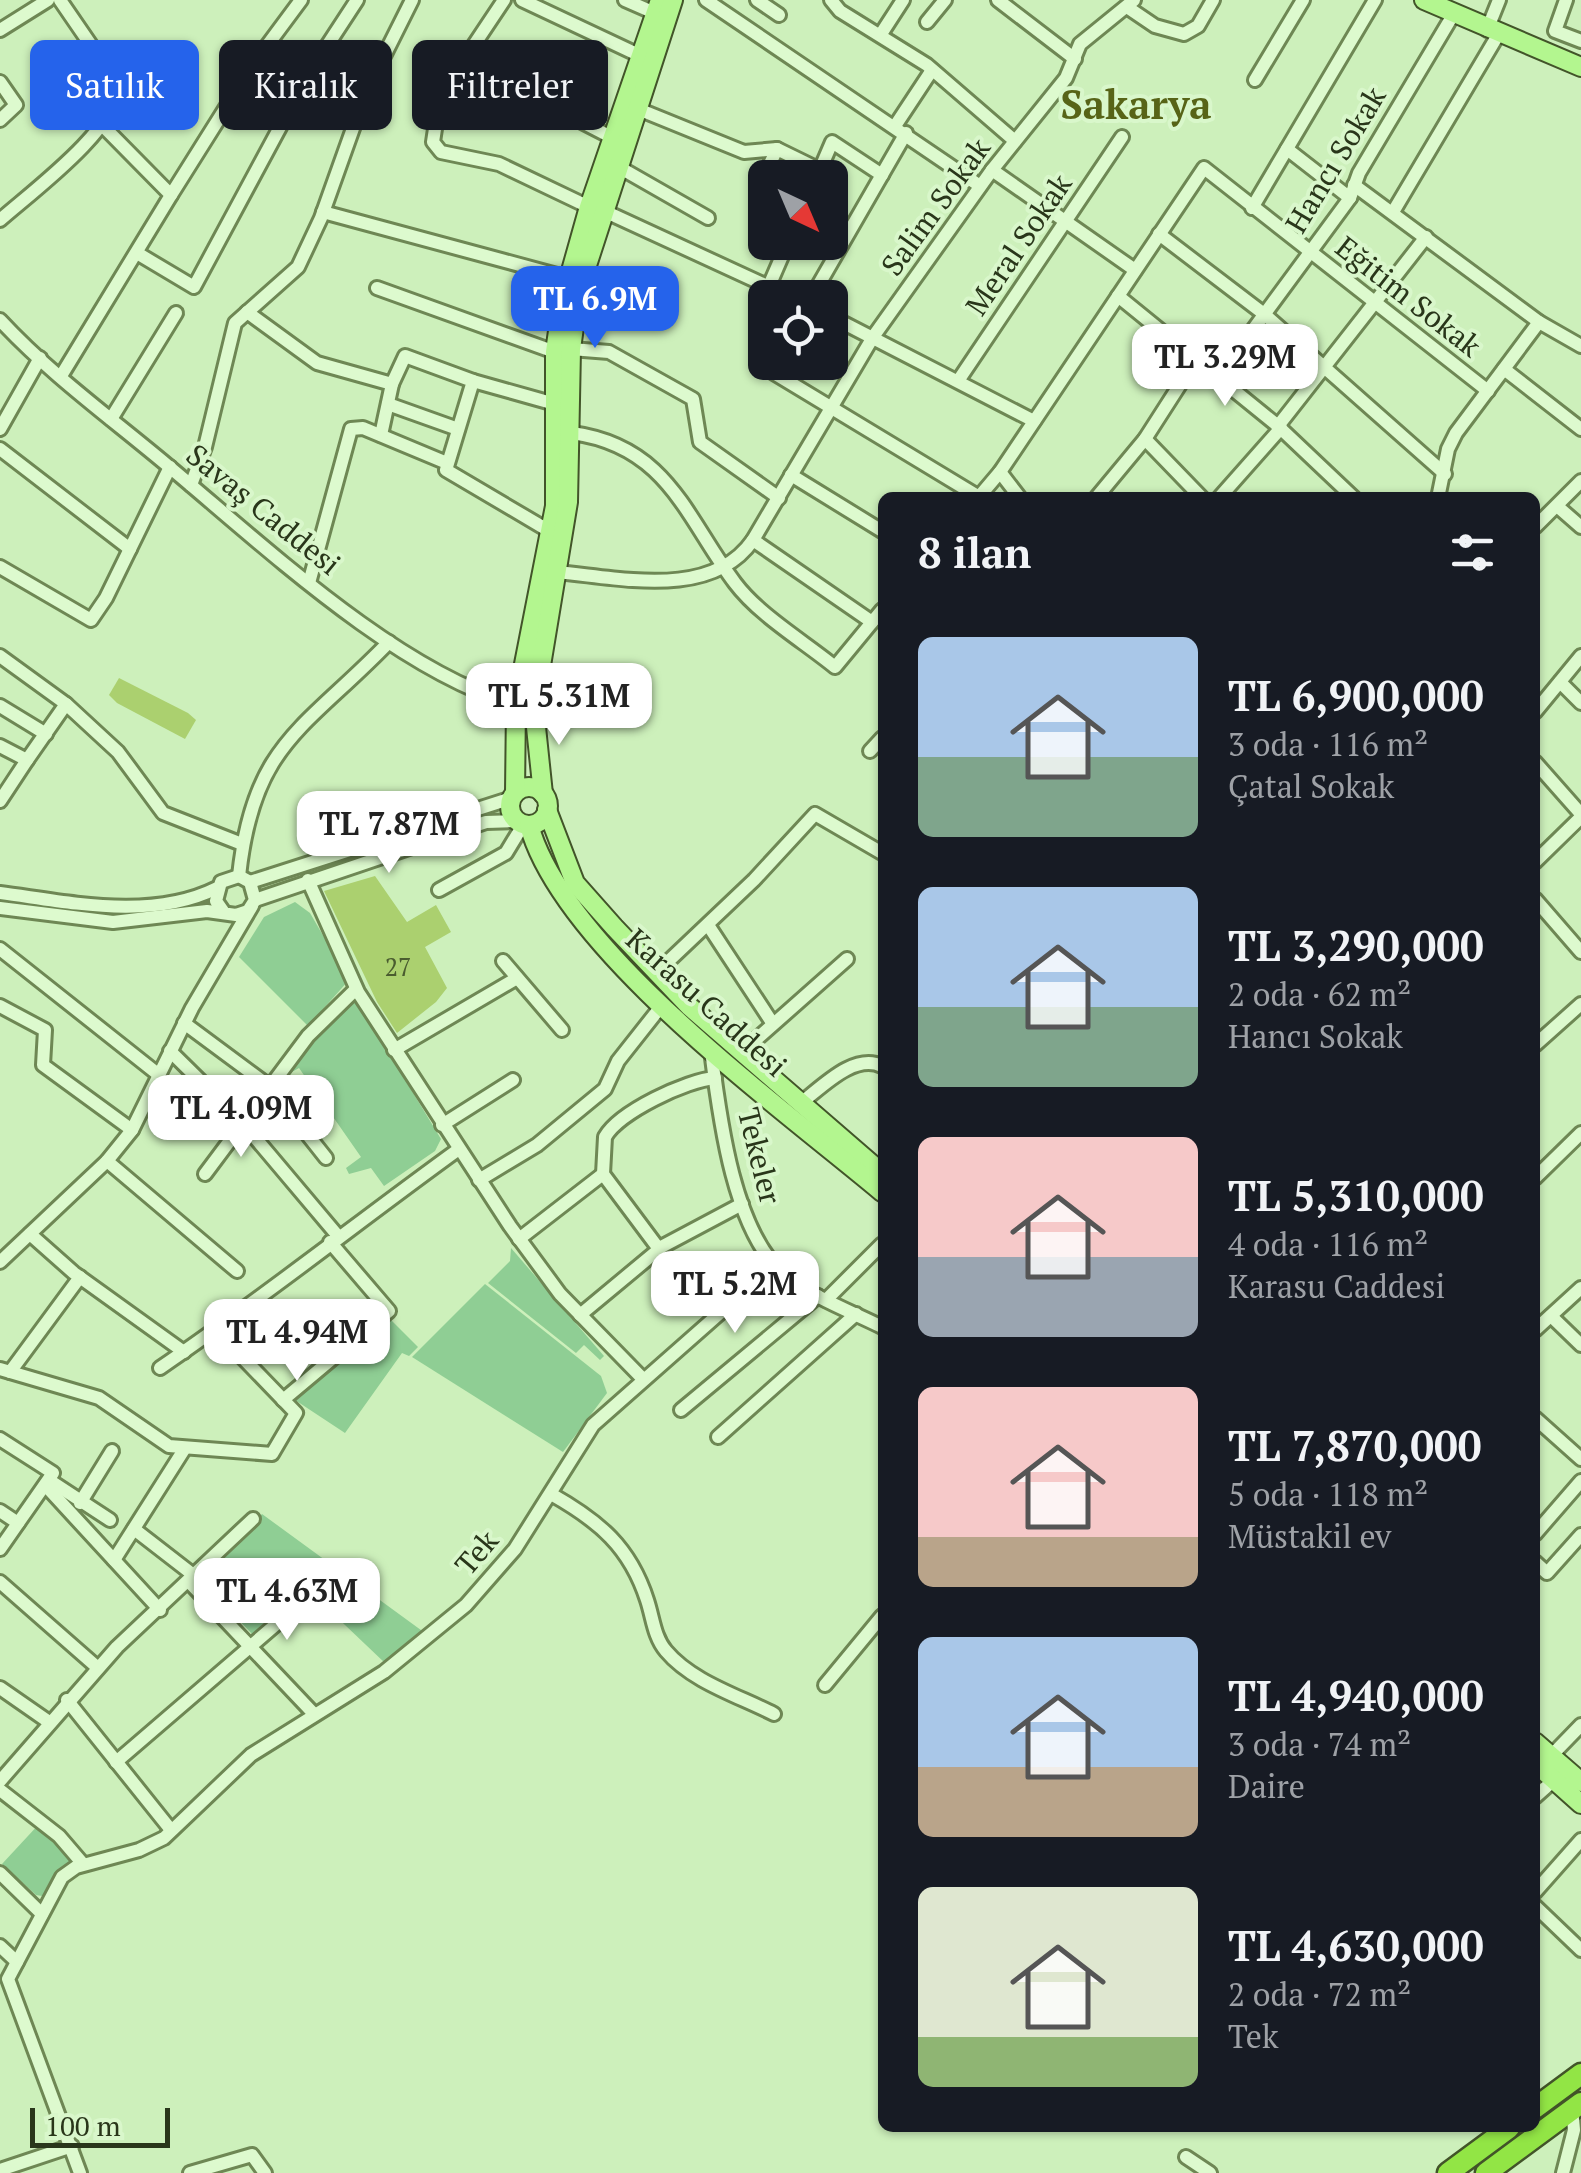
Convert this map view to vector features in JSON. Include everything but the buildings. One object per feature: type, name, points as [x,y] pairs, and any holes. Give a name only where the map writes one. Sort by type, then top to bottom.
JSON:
[{"type":"highway","points":[[1540,2104],[1581,2074]]},
{"type":"highway","points":[[1486,2173],[1577,2106]]},
{"type":"highway","points":[[1448,2173],[1504,2132]]},
{"type":"main road","points":[[514,795],[526,788],[545,802],[541,821],[523,824],[510,811],[551,532],[556,482],[555,404],[568,278],[638,110],[673,0]]},
{"type":"main road","points":[[1424,0],[1492,33],[1581,67]]},
{"type":"main road","points":[[525,706],[568,502],[572,434],[563,351],[613,138],[658,7]]},
{"type":"main road","name":"Karasu Caddesi","points":[[525,706],[545,802],[575,883],[657,972],[878,1170]]},
{"type":"main road","name":"Karasu Caddesi","points":[[523,824],[558,892],[598,942],[663,1004],[878,1189]]},
{"type":"main road","points":[[1543,1760],[1554,1780],[1581,1804]]},
{"type":"main road","points":[[1543,1760],[1581,1782]]},
{"type":"street","points":[[0,30],[48,0]]},
{"type":"street","points":[[60,0],[87,40]]},
{"type":"street","points":[[60,376],[252,66],[301,0]]},
{"type":"street","points":[[138,253],[194,287],[308,75],[356,0]]},
{"type":"street","points":[[191,485],[205,447],[235,323],[289,280],[323,212],[366,92],[412,0]]},
{"type":"street","points":[[476,40],[504,0]]},
{"type":"street","points":[[522,0],[643,56]]},
{"type":"street","points":[[625,0],[658,7]]},
{"type":"street","points":[[706,0],[980,186]]},
{"type":"street","points":[[757,0],[779,14]]},
{"type":"street","points":[[831,0],[840,11],[932,70],[1016,141]]},
{"type":"street","points":[[881,34],[903,0]]},
{"type":"street","points":[[927,22],[945,0]]},
{"type":"street","points":[[998,0],[1075,59]]},
{"type":"street","points":[[1131,4],[1155,26],[1184,34],[1198,26],[1213,0]]},
{"type":"street","points":[[1256,80],[1303,0]]},
{"type":"street","points":[[1252,208],[1375,0]]},
{"type":"street","points":[[1394,212],[1492,33],[1499,0]]},
{"type":"street","points":[[1566,0],[1554,32],[1581,42]]},
{"type":"street","name":"Salim Sokak","points":[[556,572],[678,581],[740,556],[779,498],[873,337],[980,186],[1066,78],[1091,32],[1131,4]]},
{"type":"street","name":"Hancı Sokak","points":[[1219,376],[1352,191],[1453,15]]},
{"type":"street","points":[[820,280],[882,174],[932,70]]},
{"type":"street","points":[[0,82],[16,105],[0,120]]},
{"type":"street","points":[[638,110],[744,152],[776,150],[794,160]]},
{"type":"street","points":[[0,220],[96,130]]},
{"type":"street","points":[[108,130],[172,195]]},
{"type":"street","points":[[432,130],[435,148],[499,164],[756,280]]},
{"type":"street","points":[[598,130],[613,138]]},
{"type":"street","name":"Meral Sokak","points":[[958,381],[1122,138]]},
{"type":"street","points":[[824,160],[832,142],[882,174]]},
{"type":"street","points":[[1287,149],[1352,191],[1394,212],[1539,322],[1581,346]]},
{"type":"street","points":[[771,160],[776,150]]},
{"type":"street","points":[[616,166],[708,218]]},
{"type":"street","name":"Eğitim Sokak","points":[[1159,234],[1204,168],[1488,392]]},
{"type":"street","points":[[992,170],[1135,270]]},
{"type":"street","points":[[323,212],[568,278]]},
{"type":"street","points":[[983,492],[1159,234],[1264,314],[1445,474]]},
{"type":"street","points":[[1223,492],[1280,427],[1426,237]]},
{"type":"street","points":[[377,288],[563,351],[609,352],[694,399],[700,442],[779,498]]},
{"type":"street","points":[[1118,296],[1280,427],[1348,492]]},
{"type":"street","points":[[247,312],[317,363],[392,384]]},
{"type":"street","points":[[111,419],[176,313]]},
{"type":"street","name":"Savaş Caddesi","points":[[0,320],[60,376],[309,583],[389,642],[489,697],[525,706]]},
{"type":"street","points":[[1440,492],[1448,449],[1456,433],[1539,322]]},
{"type":"street","points":[[848,325],[1034,421]]},
{"type":"street","points":[[381,435],[392,384],[406,356],[555,404]]},
{"type":"street","points":[[0,429],[40,358]]},
{"type":"street","points":[[1101,492],[1145,439],[1198,358]]},
{"type":"street","points":[[1504,369],[1581,429]]},
{"type":"street","points":[[473,380],[448,463],[452,476],[551,532]]},
{"type":"street","points":[[785,380],[971,492]]},
{"type":"street","points":[[388,404],[458,429]]},
{"type":"street","points":[[309,583],[351,429],[381,435],[448,463]]},
{"type":"street","points":[[572,434],[618,448],[674,488],[742,591],[834,666],[878,615]]},
{"type":"street","points":[[1145,439],[1196,492]]},
{"type":"street","points":[[0,450],[130,549]]},
{"type":"street","points":[[0,566],[90,620],[170,467]]},
{"type":"street","points":[[1000,472],[1015,492]]},
{"type":"street","points":[[791,475],[878,529]]},
{"type":"street","points":[[1540,522],[1581,481]]},
{"type":"street","points":[[1556,506],[1581,527]]},
{"type":"street","points":[[753,540],[872,622]]},
{"type":"street","points":[[253,903],[244,879],[242,844],[246,815],[278,750],[389,642]]},
{"type":"street","points":[[0,656],[66,704],[118,752],[163,813],[242,844]]},
{"type":"street","points":[[1540,706],[1581,656]]},
{"type":"street","points":[[1560,682],[1581,703]]},
{"type":"street","points":[[0,801],[66,704]]},
{"type":"street","points":[[0,706],[46,734]]},
{"type":"street","points":[[870,750],[878,742]]},
{"type":"street","points":[[0,746],[27,760]]},
{"type":"street","points":[[1540,768],[1581,816],[1540,857]]},
{"type":"street","points":[[0,893],[112,906],[152,906],[201,896],[226,878],[244,879],[514,795]]},
{"type":"street","points":[[657,972],[815,814],[878,851]]},
{"type":"street","points":[[0,908],[113,922],[242,914],[253,903],[308,880],[486,822],[523,824],[506,854],[439,890]]},
{"type":"street","points":[[308,880],[356,989],[458,1149],[519,1239],[580,1315],[643,1379]]},
{"type":"street","points":[[217,888],[216,900],[226,913],[223,955]]},
{"type":"street","points":[[0,1262],[107,1161],[132,1130],[184,1022],[253,903]]},
{"type":"street","points":[[1540,905],[1581,952]]},
{"type":"street","points":[[708,924],[773,1024]]},
{"type":"street","points":[[0,948],[159,1074]]},
{"type":"street","points":[[742,1052],[846,959]]},
{"type":"street","points":[[502,961],[562,1030]]},
{"type":"street","points":[[394,1050],[518,978]]},
{"type":"street","points":[[205,1174],[308,1036],[356,989]]},
{"type":"street","points":[[479,1180],[537,1145],[598,1096],[613,1078],[618,1062],[663,1004]]},
{"type":"street","points":[[1540,1041],[1581,1004]]},
{"type":"street","points":[[0,1006],[45,1030],[42,1064],[132,1130]]},
{"type":"street","points":[[184,1022],[270,1086],[326,1158]]},
{"type":"street","name":"Tekeler","points":[[711,1046],[742,1204],[758,1243],[778,1269],[822,1298],[878,1326]]},
{"type":"street","points":[[170,1052],[242,1121],[389,1311],[283,1400]]},
{"type":"street","points":[[801,1103],[864,1061],[878,1065]]},
{"type":"street","points":[[659,1249],[603,1174],[608,1130],[693,1080],[715,1078]]},
{"type":"street","points":[[442,1125],[513,1080]]},
{"type":"street","points":[[1540,1173],[1581,1132]]},
{"type":"street","points":[[160,1368],[295,1276],[334,1239],[458,1149]]},
{"type":"street","points":[[107,1161],[237,1271]]},
{"type":"street","points":[[519,1239],[603,1174]]},
{"type":"street","points":[[580,1315],[659,1249],[742,1204]]},
{"type":"street","points":[[30,1234],[80,1277],[184,1352]]},
{"type":"street","points":[[681,1410],[822,1298],[878,1248]]},
{"type":"street","name":"Tek","points":[[83,1864],[139,1850],[171,1830],[230,1773],[314,1714],[384,1672],[466,1605],[516,1548],[593,1425],[778,1269]]},
{"type":"street","points":[[80,1277],[5,1371],[98,1398],[169,1446],[272,1454],[296,1413],[216,1330]]},
{"type":"street","points":[[1540,1322],[1581,1288]]},
{"type":"street","points":[[718,1436],[856,1314]]},
{"type":"street","points":[[1551,1316],[1581,1345]]},
{"type":"street","points":[[1540,1422],[1581,1459]]},
{"type":"street","points":[[0,1438],[53,1473],[0,1549]]},
{"type":"street","points":[[114,1560],[184,1448]]},
{"type":"street","points":[[80,1504],[112,1451]]},
{"type":"street","points":[[1540,1528],[1581,1481]]},
{"type":"street","points":[[47,1482],[110,1520]]},
{"type":"street","points":[[47,1482],[160,1610]]},
{"type":"street","points":[[551,1494],[586,1514],[620,1543],[632,1561],[664,1649],[689,1671],[774,1714]]},
{"type":"street","points":[[0,1510],[18,1523]]},
{"type":"street","points":[[0,1781],[67,1700],[253,1519]]},
{"type":"street","points":[[134,1529],[193,1580],[314,1714]]},
{"type":"street","points":[[1540,1567],[1547,1573],[1581,1535]]},
{"type":"street","points":[[0,1582],[98,1668]]},
{"type":"street","points":[[116,1762],[295,1608]]},
{"type":"street","points":[[825,1685],[878,1621]]},
{"type":"street","points":[[0,1688],[49,1722]]},
{"type":"street","points":[[67,1700],[171,1830]]},
{"type":"street","points":[[1543,1760],[1581,1725]]},
{"type":"street","points":[[1540,1793],[1554,1780]]},
{"type":"street","points":[[0,1790],[59,1836],[83,1864],[62,1877],[8,1979],[80,2173]]},
{"type":"street","points":[[1540,1886],[1581,1840]]},
{"type":"street","points":[[0,1873],[42,1914]]},
{"type":"street","points":[[1540,1911],[1581,1950]]},
{"type":"street","points":[[0,1946],[17,1962]]},
{"type":"street","points":[[1562,2173],[1577,2106]]},
{"type":"street","points":[[0,2170],[72,2146]]},
{"type":"street","points":[[190,2173],[252,2155],[265,2173]]},
{"type":"street","points":[[1186,2158],[1210,2173]]},
{"type":"green space","points":[[295,902],[310,913],[349,980],[308,1026],[239,957],[264,917]]},
{"type":"green space","points":[[355,997],[441,1139],[435,1151],[384,1186],[371,1168],[349,1174],[346,1168],[361,1157],[299,1068],[281,1078],[349,998]]},
{"type":"green space","points":[[511,1248],[604,1356],[600,1360],[584,1345],[576,1353],[488,1283],[510,1261]]},
{"type":"green space","points":[[485,1284],[601,1376],[607,1393],[563,1452],[412,1357]]},
{"type":"green space","points":[[387,1316],[418,1347],[409,1356],[402,1353],[345,1433],[295,1400]]},
{"type":"green space","points":[[262,1514],[425,1633],[386,1664],[304,1586],[252,1634],[200,1579]]},
{"type":"green space","points":[[40,1823],[72,1861],[48,1897],[36,1895],[2,1864]]},
{"type":"district","name":"Sakarya","points":[[1136,105]]}]
